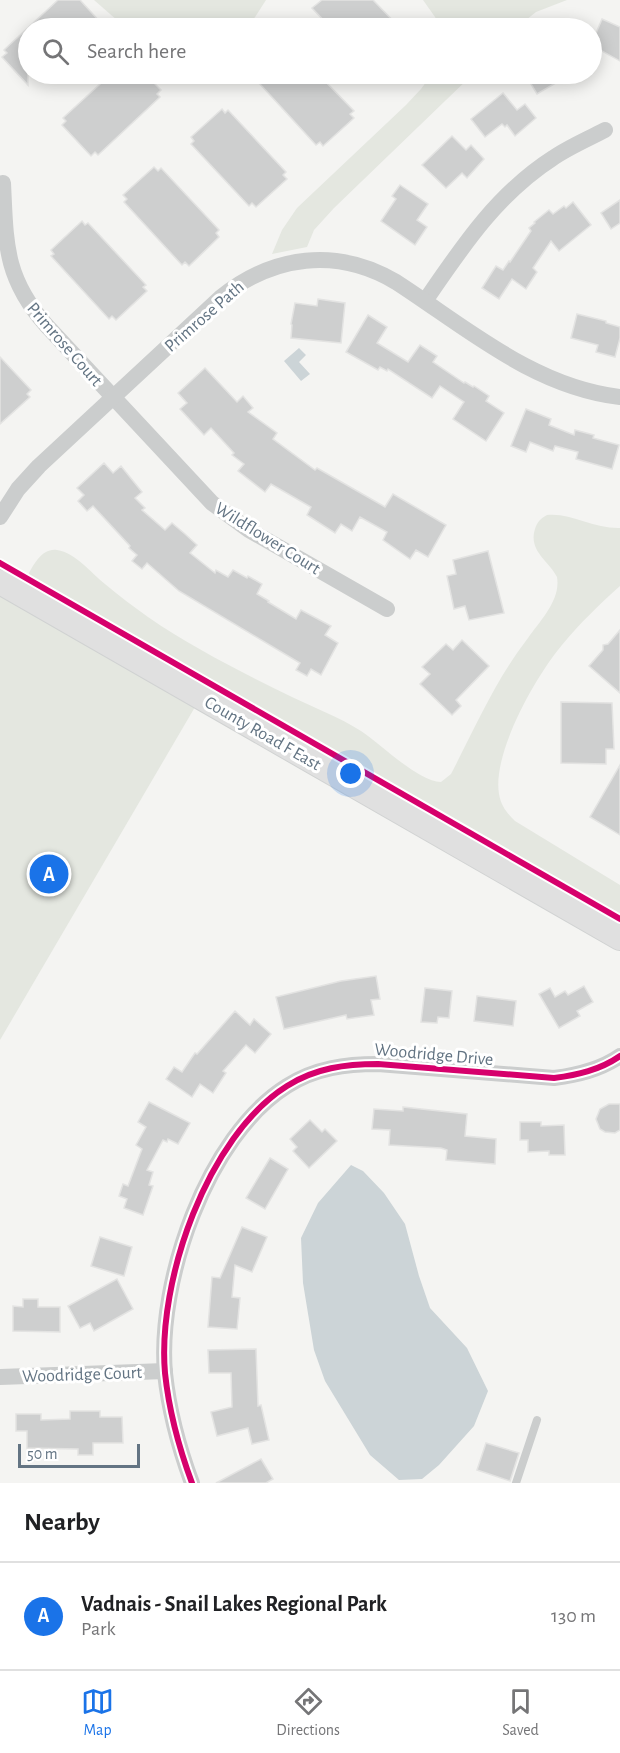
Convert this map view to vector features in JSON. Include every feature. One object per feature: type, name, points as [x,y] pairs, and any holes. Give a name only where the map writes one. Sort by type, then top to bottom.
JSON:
[{"type":"street","points":[[425,301],[475,228],[506,194],[552,158],[605,130]]},
{"type":"street","name":"Primrose Court","points":[[3,183],[8,254],[19,288],[46,325],[113,397]]},
{"type":"street","name":"Primrose Path","points":[[0,517],[29,476],[226,293],[244,280],[272,267],[309,260],[352,263],[388,277],[533,371],[568,386],[620,397]]},
{"type":"street","name":"Wildflower Court","points":[[113,397],[200,492],[224,513],[249,530],[387,609]]},
{"type":"street","name":"County Road F East","points":[[0,582],[620,938]]},
{"type":"street","name":"Woodridge Drive","points":[[192,1483],[178,1444],[169,1404],[165,1371],[165,1337],[177,1264],[196,1207],[224,1154],[247,1120],[270,1097],[288,1084],[307,1075],[330,1067],[354,1064],[554,1078],[596,1069],[620,1056]]},
{"type":"street","name":"Woodridge Court","points":[[0,1377],[165,1371]]},
{"type":"lane","points":[[516,1483],[537,1420]]},
{"type":"shaded area","points":[[94,0],[266,0],[254,18],[115,18]]},
{"type":"shaded area","points":[[423,0],[567,0],[536,12],[528,18],[435,17]]},
{"type":"shaded area","points":[[425,84],[463,84],[334,208],[314,230],[307,247],[272,254],[282,230],[297,208]]},
{"type":"shaded area","points":[[299,348],[306,355],[299,362],[310,374],[301,381],[284,361]]},
{"type":"shaded area","points":[[547,515],[564,516],[601,526],[620,528],[620,586],[575,629],[540,676],[509,737],[502,758],[499,794],[505,809],[515,821],[620,885],[620,916],[28,575],[39,558],[47,552],[57,550],[71,555],[126,601],[183,639],[255,679],[353,726],[410,769],[431,780],[441,782],[451,774],[496,687],[553,602],[557,577],[534,544],[538,522]]},
{"type":"shaded area","points":[[0,595],[195,707],[0,1040]]},
{"type":"shaded area","points":[[351,1165],[363,1171],[384,1193],[405,1224],[430,1308],[467,1348],[488,1391],[474,1426],[439,1465],[422,1479],[399,1480],[370,1455],[325,1381],[314,1350],[303,1283],[301,1238],[318,1203]]},
{"type":"building","points":[[58,0],[80,0],[96,18],[39,18]]},
{"type":"building","points":[[322,0],[373,0],[390,18],[322,18],[312,8]]},
{"type":"building","points":[[602,19],[620,27],[620,61],[602,51]]},
{"type":"building","points":[[18,37],[18,74],[2,57],[7,53],[4,50]]},
{"type":"building","points":[[100,84],[155,84],[161,90],[157,94],[160,97],[98,155],[95,152],[91,156],[62,125],[66,121],[63,118]]},
{"type":"building","points":[[260,84],[328,84],[354,111],[350,114],[354,118],[323,146],[320,142],[316,145]]},
{"type":"building","points":[[531,84],[554,84],[537,94]]},
{"type":"building","points":[[503,93],[517,110],[525,104],[536,118],[515,136],[507,125],[505,127],[502,124],[485,137],[471,119]]},
{"type":"building","points":[[222,109],[225,113],[228,110],[286,172],[283,175],[287,179],[256,207],[252,203],[249,206],[191,144],[194,141],[191,137]]},
{"type":"building","points":[[452,136],[466,150],[471,145],[484,159],[467,178],[462,173],[446,188],[422,165]]},
{"type":"building","points":[[154,167],[158,171],[161,168],[219,230],[216,233],[219,237],[189,266],[185,262],[182,265],[124,202],[127,199],[123,195]]},
{"type":"building","points":[[400,185],[428,204],[417,220],[427,227],[415,245],[381,221],[396,199],[392,196]]},
{"type":"building","points":[[620,200],[620,223],[611,229],[601,213]]},
{"type":"building","points":[[573,202],[591,225],[559,251],[551,241],[533,268],[537,272],[526,289],[512,279],[499,299],[482,288],[496,266],[503,270],[510,262],[531,231],[529,228],[534,222],[549,210],[553,214]]},
{"type":"building","points":[[82,221],[85,225],[88,223],[146,285],[143,287],[147,291],[116,320],[112,316],[109,319],[51,256],[54,254],[51,250]]},
{"type":"building","points":[[318,299],[345,303],[341,343],[291,338],[295,303],[317,306]]},
{"type":"building","points":[[577,314],[620,327],[620,338],[615,357],[596,352],[598,345],[571,338]]},
{"type":"building","points":[[368,315],[387,327],[377,343],[408,362],[420,345],[437,356],[433,362],[464,383],[474,386],[489,396],[486,401],[504,413],[486,441],[453,419],[464,402],[440,386],[432,398],[388,369],[387,371],[380,367],[378,370],[346,352]]},
{"type":"building","points":[[0,357],[31,390],[27,394],[30,397],[0,424]]},
{"type":"building","points":[[205,368],[237,402],[243,396],[253,408],[248,412],[277,433],[273,439],[315,470],[317,468],[385,507],[393,494],[446,525],[428,557],[416,550],[410,559],[383,540],[387,532],[360,517],[352,531],[341,524],[335,533],[307,515],[311,507],[271,484],[265,492],[238,471],[244,464],[232,455],[234,453],[211,428],[204,435],[180,409],[187,403],[178,393]]},
{"type":"building","points":[[526,409],[551,419],[549,425],[574,435],[575,430],[619,445],[612,469],[576,459],[578,452],[555,446],[553,451],[530,442],[526,452],[511,446]]},
{"type":"building","points":[[104,463],[113,473],[121,466],[142,492],[135,498],[145,508],[142,510],[165,530],[172,523],[185,534],[197,545],[190,553],[215,573],[216,570],[228,577],[233,570],[247,578],[248,576],[262,584],[257,594],[296,619],[301,610],[331,626],[325,635],[338,643],[321,675],[311,669],[307,676],[296,670],[300,663],[179,591],[147,563],[142,569],[132,561],[137,555],[129,548],[130,546],[93,506],[87,511],[78,501],[84,495],[77,488]]},
{"type":"building","points":[[488,551],[504,613],[469,620],[465,606],[454,609],[447,576],[456,574],[453,560]]},
{"type":"building","points":[[620,630],[620,693],[589,666],[603,650],[603,645],[608,644]]},
{"type":"building","points":[[462,640],[489,666],[456,700],[461,706],[452,715],[420,684],[430,674],[422,667],[446,644],[453,650]]},
{"type":"building","points":[[561,702],[612,703],[614,749],[606,749],[606,764],[561,763]]},
{"type":"building","points":[[620,765],[620,835],[590,817]]},
{"type":"building","points":[[376,976],[380,999],[371,1000],[374,1015],[347,1019],[346,1015],[284,1029],[276,997],[341,981]]},
{"type":"building","points":[[584,986],[593,1002],[577,1011],[580,1016],[559,1028],[539,994],[550,988],[555,997],[565,991],[568,995]]},
{"type":"building","points":[[425,988],[452,991],[449,1018],[438,1017],[437,1023],[421,1022]]},
{"type":"building","points":[[477,996],[516,1001],[513,1026],[474,1021]]},
{"type":"building","points":[[235,1011],[250,1025],[254,1019],[271,1034],[255,1053],[246,1045],[223,1071],[226,1073],[213,1093],[200,1084],[192,1097],[166,1079],[174,1067],[182,1072],[195,1053],[197,1054]]},
{"type":"building","points":[[149,1102],[190,1123],[178,1144],[168,1139],[167,1142],[163,1140],[147,1170],[153,1172],[149,1185],[153,1186],[143,1215],[124,1208],[127,1199],[119,1196],[123,1184],[128,1186],[142,1149],[136,1145],[146,1127],[138,1122]]},
{"type":"building","points":[[609,1104],[620,1104],[620,1130],[615,1133],[600,1129],[596,1119],[600,1109]]},
{"type":"building","points":[[403,1107],[467,1114],[465,1136],[496,1139],[495,1164],[446,1160],[447,1150],[441,1148],[389,1145],[390,1130],[372,1129],[374,1109],[403,1111]]},
{"type":"building","points":[[310,1120],[322,1132],[325,1129],[337,1141],[309,1168],[293,1151],[297,1147],[290,1139]]},
{"type":"building","points":[[520,1122],[541,1122],[541,1126],[564,1125],[565,1155],[549,1155],[549,1151],[528,1152],[528,1140],[520,1140]]},
{"type":"building","points":[[270,1158],[288,1169],[265,1209],[246,1198]]},
{"type":"building","points":[[242,1227],[267,1237],[252,1272],[235,1265],[232,1297],[240,1298],[237,1329],[208,1327],[212,1277],[220,1278]]},
{"type":"building","points":[[100,1237],[132,1247],[124,1276],[91,1266]]},
{"type":"building","points":[[117,1279],[133,1309],[94,1331],[90,1323],[80,1328],[68,1306]]},
{"type":"building","points":[[23,1299],[38,1299],[38,1307],[60,1307],[60,1332],[13,1331],[13,1306],[23,1307]]},
{"type":"building","points":[[256,1349],[258,1406],[261,1405],[269,1440],[252,1444],[248,1428],[217,1436],[211,1412],[232,1407],[231,1373],[209,1373],[208,1350]]},
{"type":"building","points":[[70,1411],[100,1411],[100,1417],[122,1417],[123,1443],[93,1443],[93,1455],[78,1455],[78,1449],[27,1448],[27,1431],[16,1431],[16,1414],[41,1414],[41,1420],[70,1419]]},
{"type":"building","points":[[486,1443],[519,1453],[510,1481],[477,1470]]},
{"type":"building","points":[[261,1459],[273,1479],[266,1483],[216,1483]]},
{"type":"cycle path","points":[[0,563],[620,919]]},
{"type":"cycle path","points":[[192,1483],[175,1429],[165,1373],[165,1337],[169,1297],[179,1255],[193,1214],[211,1175],[233,1139],[258,1109],[298,1080],[320,1071],[343,1066],[378,1064],[554,1078],[588,1071],[620,1056]]},
{"type":"place","name":"Vadnais - Snail Lakes Regional Park","points":[[49,874]]}]
